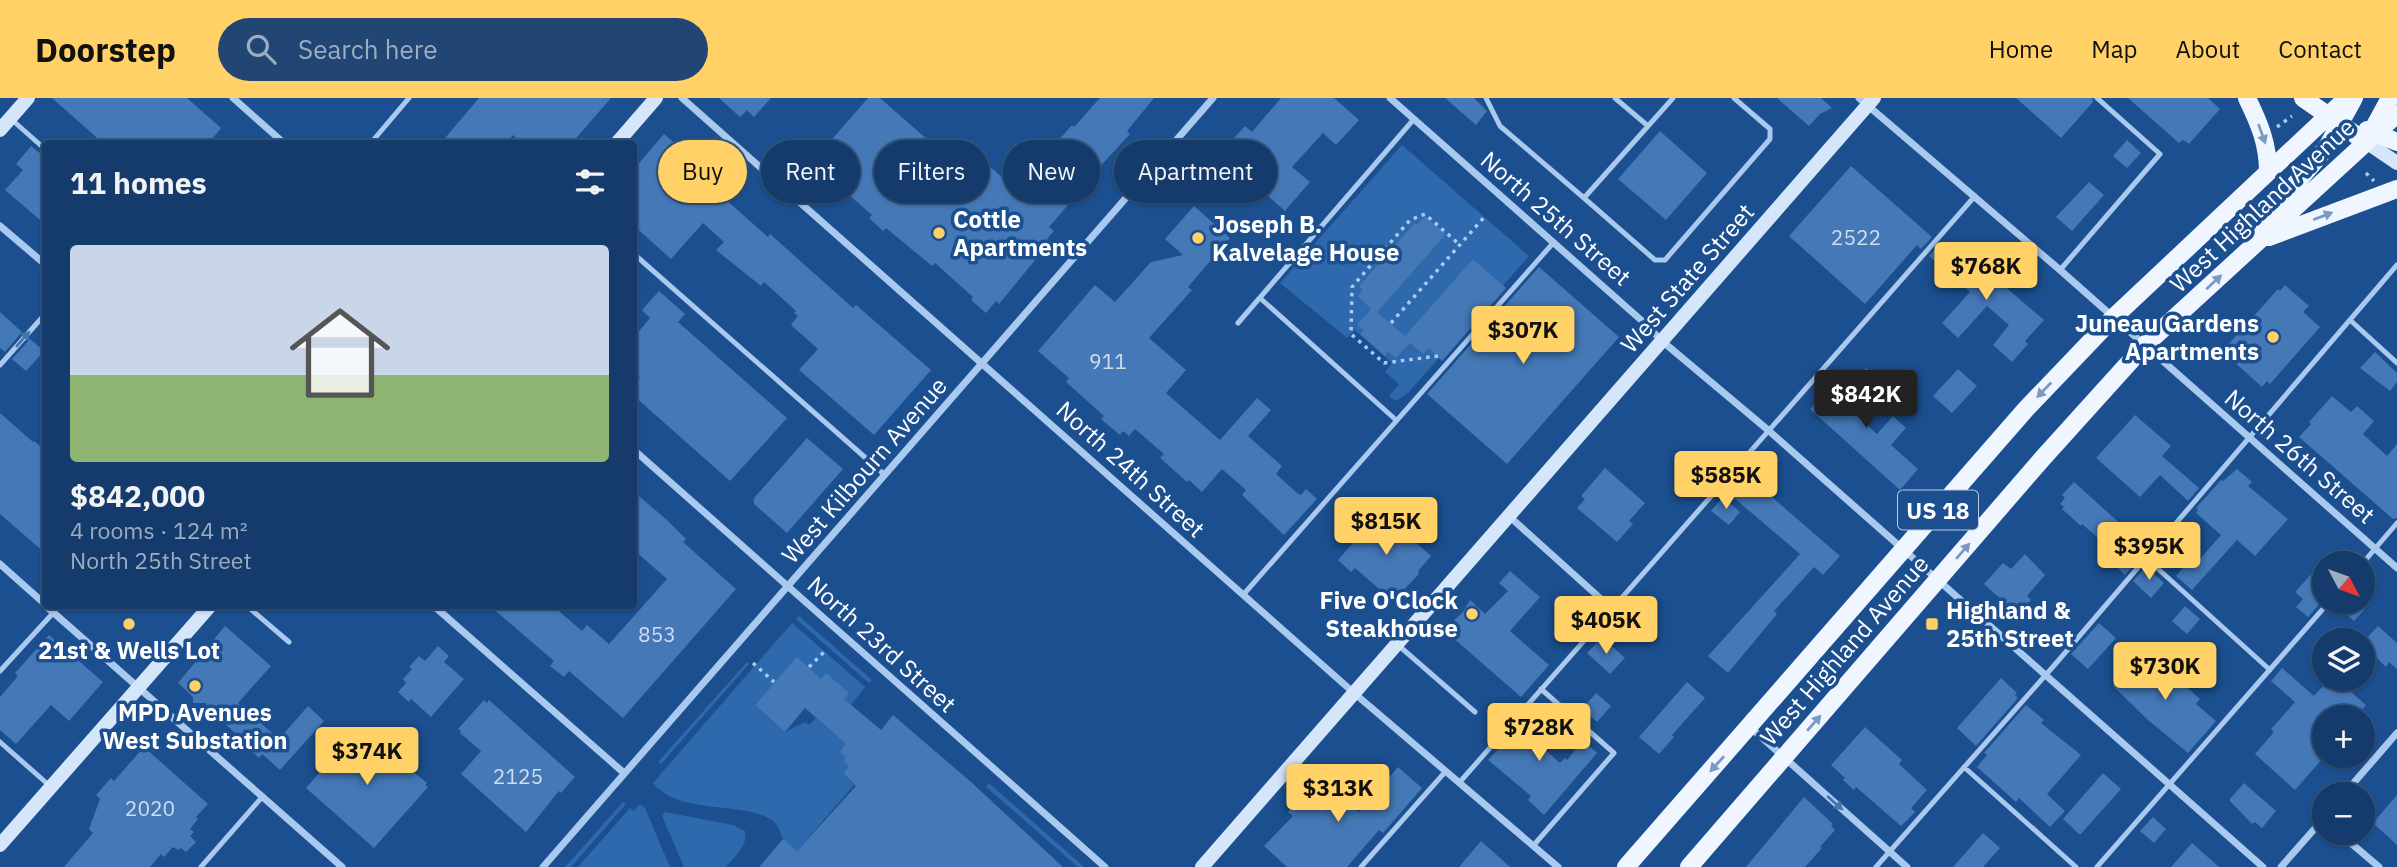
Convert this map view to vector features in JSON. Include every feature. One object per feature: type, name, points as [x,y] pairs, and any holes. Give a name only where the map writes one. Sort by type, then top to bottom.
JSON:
[{"type":"main road","points":[[2247,98],[2264,135],[2268,172]]},
{"type":"main road","points":[[2303,98],[2371,136],[2397,142]]},
{"type":"main road","name":"US 18","points":[[2268,172],[2337,119],[2347,98]]},
{"type":"main road","points":[[2259,241],[2269,215],[2316,162],[2337,119],[2353,98],[2389,107]]},
{"type":"main road","name":"West Highland Avenue","points":[[1689,867],[2042,459],[2146,345],[2371,136],[2389,107]]},
{"type":"main road","name":"West Highland Avenue","points":[[1626,867],[2026,409],[2114,317],[2268,172]]},
{"type":"main road","points":[[2259,241],[2397,189]]},
{"type":"street","points":[[0,130],[28,98]]},
{"type":"street","points":[[233,98],[280,140]]},
{"type":"street","points":[[619,140],[656,98]]},
{"type":"street","name":"North 24th Street","points":[[682,98],[1354,693],[1558,867]]},
{"type":"street","name":"West Kilbourn Avenue","points":[[542,867],[1213,98]]},
{"type":"street","name":"North 25th Street","points":[[1390,98],[1662,341],[1768,430],[2263,867]]},
{"type":"street","name":"North 26th Street","points":[[1867,101],[2397,568]]},
{"type":"street","name":"West State Street","points":[[1202,867],[1510,517],[1867,101]]},
{"type":"street","points":[[2371,136],[2397,163]]},
{"type":"street","points":[[0,226],[42,262]]},
{"type":"street","name":"North 23rd Street","points":[[637,453],[1105,867]]},
{"type":"street","points":[[1510,517],[1611,608]]},
{"type":"street","points":[[0,565],[42,600]]},
{"type":"street","points":[[51,609],[342,867]]},
{"type":"street","points":[[0,845],[207,609]]},
{"type":"street","points":[[437,609],[624,773]]},
{"type":"street","points":[[1750,727],[1907,867]]},
{"type":"street","points":[[2354,782],[2397,733]]},
{"type":"street","points":[[2281,867],[2312,832]]},
{"type":"street","points":[[2353,845],[2379,867]]},
{"type":"lane","points":[[373,140],[409,98]]},
{"type":"lane","points":[[1486,98],[1500,126],[1655,260],[1665,260],[1770,139],[1770,129],[1734,98]]},
{"type":"lane","points":[[1615,98],[1648,126]]},
{"type":"lane","points":[[1584,198],[1673,98]]},
{"type":"lane","points":[[2060,270],[2160,154],[2097,98]]},
{"type":"lane","points":[[10,118],[42,146]]},
{"type":"lane","points":[[1238,323],[1414,119]]},
{"type":"lane","points":[[1459,783],[1975,196]]},
{"type":"lane","points":[[1243,595],[1554,242]]},
{"type":"lane","points":[[637,257],[885,475]]},
{"type":"lane","points":[[1876,867],[2046,675],[2397,265]]},
{"type":"lane","points":[[1260,298],[1396,419]]},
{"type":"lane","points":[[0,365],[42,318]]},
{"type":"lane","points":[[2350,320],[2397,363]]},
{"type":"lane","points":[[2373,551],[2397,523]]},
{"type":"lane","points":[[2146,558],[2270,670]]},
{"type":"lane","points":[[250,609],[289,642]]},
{"type":"lane","points":[[0,671],[54,612]]},
{"type":"lane","points":[[2097,867],[2319,614]]},
{"type":"lane","points":[[1397,644],[1475,712]]},
{"type":"lane","points":[[1533,846],[1614,753],[1541,689]]},
{"type":"lane","points":[[0,742],[51,787]]},
{"type":"lane","points":[[1964,767],[2076,867]]},
{"type":"lane","points":[[1361,867],[1446,771]]},
{"type":"lane","points":[[201,867],[263,796]]},
{"type":"path","points":[[2271,131],[2292,116]]},
{"type":"path","points":[[2287,120],[2291,124]]},
{"type":"path","points":[[2370,177],[2375,173]]},
{"type":"path","points":[[1446,363],[1437,355],[1384,363],[1351,334],[1352,286],[1410,220],[1425,214],[1460,245]]},
{"type":"path","points":[[1391,323],[1486,215]]},
{"type":"path","points":[[809,667],[827,649]]},
{"type":"path","points":[[753,663],[774,682]]},
{"type":"shaded area","points":[[1402,145],[1529,256],[1408,393],[1396,401],[1389,396],[1399,384],[1385,372],[1392,363],[1355,330],[1347,338],[1280,283]]},
{"type":"shaded area","points":[[799,616],[872,680],[869,683],[796,619]]},
{"type":"shaded area","points":[[792,623],[865,687],[851,705],[826,673],[821,679],[797,658],[755,705],[785,732],[805,722],[809,725],[816,718],[846,744],[846,757],[843,761],[849,766],[843,773],[854,785],[797,851],[786,842],[770,819],[742,810],[677,800],[653,783]]},
{"type":"shaded area","points":[[747,662],[749,664],[661,764],[658,762]]},
{"type":"shaded area","points":[[989,783],[1084,867],[1078,867],[986,787]]},
{"type":"shaded area","points":[[623,802],[626,804],[571,867],[565,867]]},
{"type":"shaded area","points":[[640,804],[645,808],[670,867],[578,867],[630,808],[634,811]]},
{"type":"shaded area","points":[[665,812],[733,825],[745,831],[743,847],[726,867],[684,867],[662,816]]},
{"type":"building","points":[[52,98],[187,98],[221,128],[211,140],[99,140]]},
{"type":"building","points":[[479,98],[611,98],[574,140],[518,140],[513,135],[509,140],[443,140]]},
{"type":"building","points":[[719,98],[771,98],[754,117],[747,110],[740,117]]},
{"type":"building","points":[[868,98],[880,98],[928,140],[874,140],[874,203],[989,203],[989,166],[1003,178],[1003,203],[1068,205],[1049,227],[1054,231],[1047,239],[1050,242],[999,304],[996,301],[986,313],[971,300],[973,297],[935,263],[932,266],[886,228],[883,231],[869,218],[872,215],[858,203],[860,140],[831,140]]},
{"type":"building","points":[[1100,98],[1154,98],[1127,131],[1130,134],[1124,140],[1114,140],[1114,151],[1100,166],[1100,140],[1059,140],[1072,125],[1074,127]]},
{"type":"building","points":[[1281,98],[1334,98],[1359,120],[1336,145],[1323,133],[1292,167],[1310,182],[1285,211],[1276,203],[1277,140],[1232,140],[1245,126],[1252,132]]},
{"type":"building","points":[[1445,98],[1474,98],[1487,111],[1476,125]]},
{"type":"building","points":[[1777,98],[1821,98],[1832,108],[1820,114],[1809,126]]},
{"type":"building","points":[[2016,98],[2092,98],[2093,102],[2061,138]]},
{"type":"building","points":[[2128,98],[2208,98],[2220,109],[2189,144],[2183,140],[2179,143]]},
{"type":"building","points":[[1660,131],[1707,173],[1666,220],[1618,179]]},
{"type":"building","points":[[664,134],[671,140],[659,140]]},
{"type":"building","points":[[2127,140],[2141,153],[2127,168],[2113,156]]},
{"type":"building","points":[[658,141],[658,203],[730,203],[768,237],[770,234],[853,308],[856,305],[931,370],[874,435],[799,370],[818,349],[791,325],[798,316],[794,313],[796,311],[764,282],[761,286],[716,250],[724,242],[703,223],[671,259],[637,229],[637,166]]},
{"type":"building","points":[[31,146],[42,155],[42,222],[5,190],[23,170],[16,164]]},
{"type":"building","points":[[1851,166],[1932,237],[1921,249],[1917,245],[1865,304],[1789,236]]},
{"type":"building","points":[[2089,182],[2104,195],[2072,231],[2056,217]]},
{"type":"building","points":[[1194,206],[1230,238],[1188,287],[1192,290],[1149,338],[1186,370],[1166,393],[1220,440],[1257,398],[1271,410],[1248,436],[1282,466],[1276,474],[1297,493],[1301,495],[1306,489],[1317,499],[1284,535],[1242,495],[1246,490],[1222,469],[1202,492],[1160,458],[1164,454],[1135,429],[1129,436],[1123,431],[1120,435],[1101,419],[1104,416],[1066,382],[1069,378],[1038,351],[1095,285],[1115,302],[1151,262],[1183,255],[1165,239]]},
{"type":"building","points":[[1425,216],[1446,234],[1377,312],[1405,336],[1473,259],[1506,288],[1442,361],[1429,348],[1423,354],[1410,343],[1396,358],[1388,352],[1385,356],[1360,334],[1364,330],[1357,325],[1371,309],[1358,296],[1363,290],[1359,286],[1415,223],[1417,225]]},
{"type":"building","points":[[1954,243],[2044,320],[2025,341],[2028,344],[2012,362],[1993,345],[2009,325],[1987,306],[1958,338],[1942,323],[1970,292],[1929,256],[1940,244],[1947,251]]},
{"type":"building","points":[[1539,267],[1619,337],[1507,464],[1427,394]]},
{"type":"building","name":"Juneau Gardens Apartments","points":[[2285,285],[2309,306],[2303,312],[2320,327],[2270,384],[2267,381],[2262,387],[2224,353],[2228,349],[2226,347],[2278,289],[2280,291]]},
{"type":"building","points":[[659,291],[685,314],[678,322],[787,418],[730,481],[637,399],[637,380],[640,377],[637,374],[637,333],[650,318],[642,310]]},
{"type":"building","points":[[0,312],[22,332],[5,352],[0,348]]},
{"type":"building","points":[[30,339],[42,349],[42,353],[26,371],[12,359]]},
{"type":"building","points":[[2375,352],[2397,373],[2397,382],[2390,391],[2360,368]]},
{"type":"building","points":[[1866,368],[1880,380],[1852,412],[1877,434],[1893,416],[1906,428],[1891,445],[1918,469],[1900,490],[1810,409],[1827,390],[1838,400]]},
{"type":"building","points":[[1958,369],[1977,386],[1952,413],[1933,396]]},
{"type":"building","points":[[2332,396],[2351,412],[2357,406],[2374,421],[2363,434],[2387,456],[2397,444],[2397,518],[2393,519],[2299,437]]},
{"type":"building","points":[[0,413],[42,448],[42,551],[0,514]]},
{"type":"building","points":[[2135,415],[2171,446],[2162,456],[2199,488],[2188,501],[2160,475],[2140,497],[2096,458]]},
{"type":"building","points":[[807,438],[843,469],[787,533],[754,504],[754,498]]},
{"type":"building","points":[[1605,468],[1645,503],[1629,521],[1633,524],[1617,542],[1577,508],[1585,499],[1581,496]]},
{"type":"building","points":[[2237,469],[2252,482],[2248,486],[2288,519],[2255,556],[2237,540],[2192,590],[2176,576],[2194,555],[2199,560],[2221,535],[2196,513],[2196,508],[2221,480]]},
{"type":"building","points":[[1751,479],[1840,556],[1823,575],[1814,567],[1774,611],[1777,614],[1728,673],[1708,656],[1800,554],[1734,498]]},
{"type":"building","points":[[2074,482],[2143,544],[2133,555],[2138,560],[2125,575],[2107,558],[2113,551],[2062,509],[2064,507],[2060,504],[2065,498],[2062,495]]},
{"type":"building","points":[[637,495],[686,539],[683,542],[736,589],[623,718],[569,671],[564,677],[550,666],[554,661],[493,609],[556,609],[582,631],[587,625],[609,644],[667,579],[637,553]]},
{"type":"building","points":[[1723,497],[1740,512],[1729,525],[1711,511]]},
{"type":"building","points":[[1381,511],[1431,556],[1418,575],[1393,601],[1355,568],[1351,572],[1338,560]]},
{"type":"building","points":[[2025,554],[2045,575],[2027,596],[2031,600],[2018,615],[1984,584],[2003,563],[2011,569]]},
{"type":"building","points":[[2146,567],[2164,583],[2151,598],[2133,581]]},
{"type":"building","points":[[1510,571],[1540,597],[1510,631],[1549,665],[1521,697],[1444,630],[1463,612],[1470,600],[1485,614],[1508,591],[1499,583]]},
{"type":"building","points":[[2312,573],[2312,612],[2308,617],[2296,607],[2303,599],[2295,592]]},
{"type":"building","points":[[2185,606],[2200,619],[2187,634],[2172,621]]},
{"type":"building","points":[[2347,614],[2360,614],[2354,621]]},
{"type":"building","points":[[2099,623],[2116,638],[2088,669],[2071,654]]},
{"type":"building","points":[[225,626],[271,666],[238,703],[279,739],[308,706],[324,721],[280,770],[262,754],[259,758],[214,714],[207,714],[206,703],[193,703],[193,697],[178,683]]},
{"type":"building","points":[[2378,626],[2397,643],[2397,669],[2389,662],[2386,667],[2375,656],[2375,629]]},
{"type":"building","points":[[49,635],[103,682],[69,721],[51,705],[16,744],[0,730],[0,697],[18,676],[15,673]]},
{"type":"building","points":[[1602,637],[1625,658],[1610,674],[1587,653]]},
{"type":"building","points":[[438,646],[449,656],[444,662],[464,679],[431,717],[411,699],[409,702],[398,692],[406,683],[403,679],[412,669],[409,667],[419,656],[425,661]]},
{"type":"building","points":[[2145,650],[2200,699],[2196,704],[2216,721],[2188,753],[2113,686]]},
{"type":"building","points":[[797,657],[821,679],[826,673],[849,693],[844,699],[881,730],[893,715],[1063,867],[759,867],[783,839],[797,851],[856,786],[843,773],[849,766],[843,761],[846,757],[840,752],[846,744],[805,708],[785,732],[755,705]]},
{"type":"building","points":[[2282,668],[2314,696],[2318,691],[2350,691],[2366,705],[2312,705],[2312,768],[2314,768],[2295,790],[2255,754],[2274,732],[2271,729],[2295,702],[2271,681]]},
{"type":"building","points":[[2001,678],[2017,693],[2015,695],[2018,698],[1976,746],[1957,728]]},
{"type":"building","points":[[1687,682],[1705,698],[1659,754],[1639,737]]},
{"type":"building","points":[[1596,693],[1611,706],[1597,722],[1582,709]]},
{"type":"building","points":[[484,700],[487,703],[489,700],[575,777],[561,793],[559,791],[526,832],[461,774],[481,751],[458,729]]},
{"type":"building","points":[[1540,703],[1552,714],[1531,737],[1560,763],[1565,758],[1567,760],[1583,740],[1597,753],[1544,815],[1528,800],[1531,796],[1488,760]]},
{"type":"building","points":[[2026,705],[2044,720],[2041,723],[2081,755],[2047,794],[2065,811],[2050,827],[2019,798],[2016,802],[1977,767],[1987,755],[1984,753]]},
{"type":"building","points":[[359,727],[427,783],[425,785],[428,787],[374,848],[306,788]]},
{"type":"building","points":[[1865,727],[1902,760],[1899,764],[1927,790],[1911,808],[1915,812],[1901,826],[1856,787],[1854,790],[1831,765]]},
{"type":"building","points":[[144,747],[208,804],[196,817],[198,819],[190,829],[194,832],[190,836],[196,842],[186,852],[173,847],[164,857],[161,854],[150,867],[64,867],[93,833],[89,829],[100,799],[96,795],[111,778],[114,781]]},
{"type":"building","points":[[1398,767],[1422,788],[1383,833],[1379,830],[1347,867],[1287,867],[1264,846],[1293,816],[1288,812],[1318,777],[1359,812]]},
{"type":"building","points":[[2103,773],[2121,789],[2080,835],[2063,819]]},
{"type":"building","points":[[2244,783],[2276,811],[2262,828],[2255,822],[2252,824],[2229,800]]},
{"type":"building","points":[[2397,795],[2397,845],[2375,825],[2375,821]]},
{"type":"building","points":[[1804,797],[1833,824],[1831,826],[1835,830],[1820,847],[1822,848],[1805,867],[1746,867]]},
{"type":"building","points":[[2153,817],[2166,829],[2154,843],[2140,831]]},
{"type":"building","points":[[1983,833],[2000,848],[1983,867],[1953,867]]},
{"type":"building","points":[[1481,841],[1510,867],[1459,867]]},
{"type":"building","points":[[2192,843],[2219,867],[2171,867]]},
{"type":"place","name":"Cottle Apartments","points":[[939,233]]},
{"type":"place","name":"Joseph B. Kalvelage House","points":[[1198,238]]},
{"type":"place","name":"Juneau Gardens Apartments","points":[[2273,337]]},
{"type":"place","name":"Five O'Clock Steakhouse","points":[[1472,614]]},
{"type":"place","name":"21st & Wells Lot","points":[[129,624]]},
{"type":"place","name":"Highland & 25th Street","points":[[1932,624]]},
{"type":"place","name":"MPD Avenues West Substation","points":[[195,686]]}]
